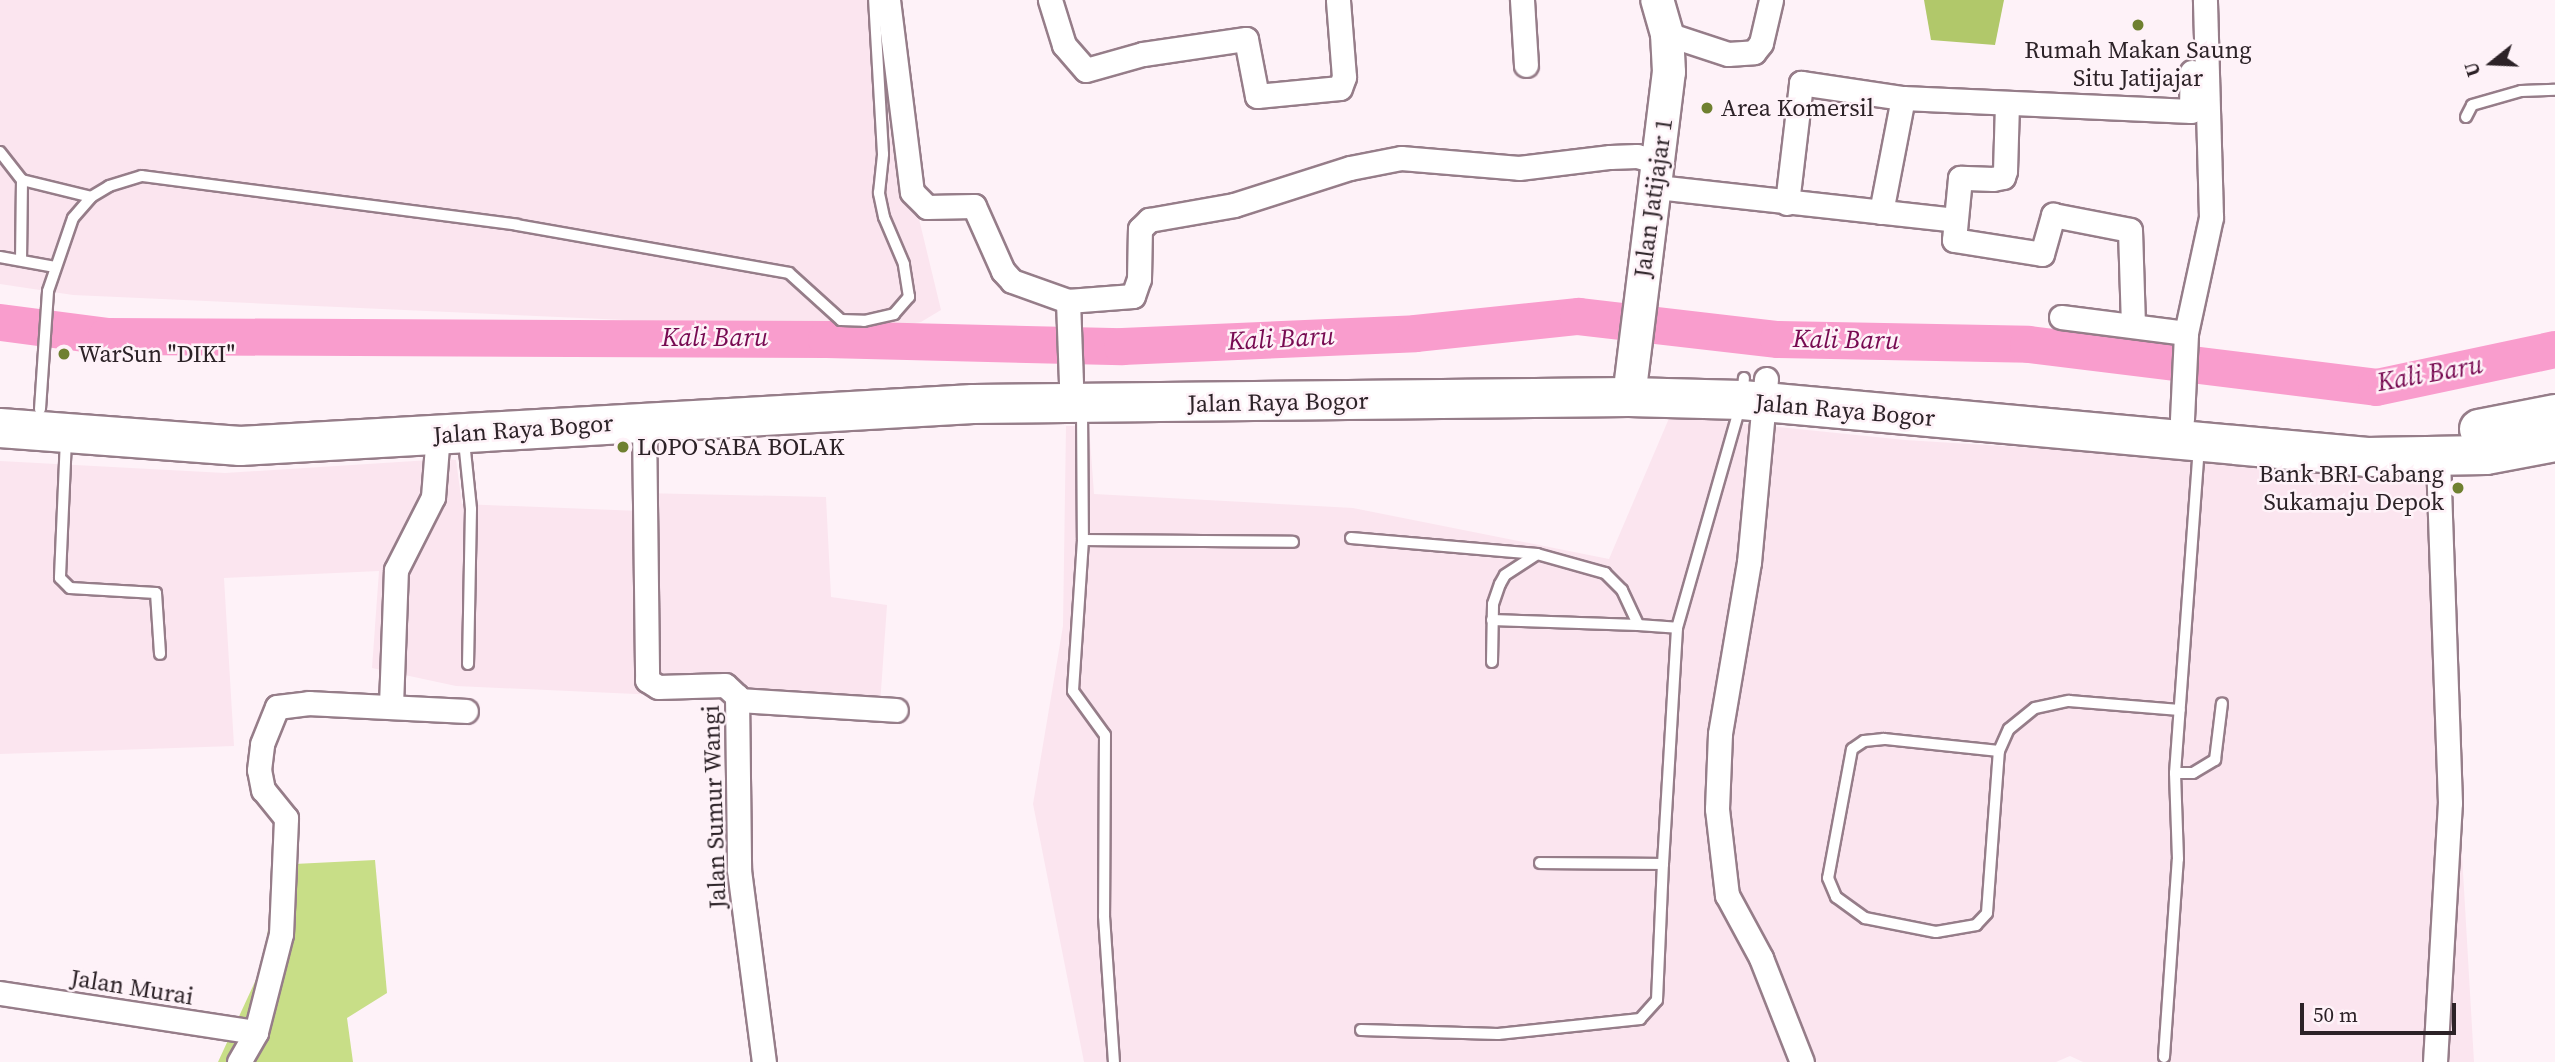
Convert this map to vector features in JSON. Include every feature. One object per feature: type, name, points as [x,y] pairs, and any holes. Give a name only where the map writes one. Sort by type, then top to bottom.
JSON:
[{"type":"highway","name":"Jalan Raya Bogor","points":[[0,404],[40,409],[241,421],[790,391],[1631,373],[1754,390],[2190,431],[2367,457],[2438,458],[2555,442]]},
{"type":"highway","name":"Jalan Raya Bogor","points":[[0,428],[66,436],[240,446],[959,404],[1075,383]]},
{"type":"highway","name":"Jalan Raya Bogor","points":[[2190,431],[2439,432],[2555,414]]},
{"type":"street","points":[[888,0],[912,192],[927,207],[974,206],[1003,271],[1012,281],[1068,303],[1133,296],[1139,279],[1140,229],[1149,220],[1234,205],[1350,168],[1401,158],[1519,168],[1637,156],[1659,175],[1787,203],[1955,220]]},
{"type":"street","points":[[1050,0],[1064,45],[1082,68],[1246,39],[1257,96],[1340,88],[1344,78],[1338,0]]},
{"type":"street","points":[[1522,0],[1526,65]]},
{"type":"street","name":"Jalan Jatijajar 1","points":[[1631,373],[1659,175],[1667,34],[1657,0]]},
{"type":"street","points":[[1667,34],[1728,54],[1754,52],[1761,43],[1772,0]]},
{"type":"street","points":[[2190,431],[2183,382],[2186,343],[2211,217],[2205,0]]},
{"type":"street","points":[[1787,203],[1801,83],[1903,98],[2191,111],[2192,72]]},
{"type":"street","points":[[1881,212],[1903,98]]},
{"type":"street","points":[[2007,104],[2007,165],[2003,177],[1960,178],[1954,240],[2039,254],[2045,251],[2053,215],[2130,230],[2133,323]]},
{"type":"street","points":[[1068,303],[1075,383]]},
{"type":"street","points":[[2062,317],[2133,323],[2186,343]]},
{"type":"street","points":[[1754,390],[1749,562],[1720,734],[1717,808],[1727,895],[1777,995],[1802,1062]]},
{"type":"street","name":"Jalan Sumur Wangi","points":[[644,422],[647,680],[658,687],[725,685],[738,700],[739,870],[764,1062]]},
{"type":"street","points":[[391,705],[396,570],[433,497],[450,433]]},
{"type":"street","points":[[2435,1062],[2450,803],[2438,458]]},
{"type":"street","points":[[738,700],[896,710]]},
{"type":"street","points":[[239,1062],[256,1032],[281,934],[286,818],[263,790],[259,770],[262,744],[277,707],[288,704],[391,705],[466,711]]},
{"type":"street","name":"Jalan Murai","points":[[0,993],[256,1032]]},
{"type":"lane","points":[[40,409],[48,298],[55,267],[72,218],[91,197],[116,183],[155,175],[517,225],[789,273],[841,320],[878,319],[894,314],[909,297],[904,264],[884,217],[879,192],[883,154],[874,0]]},
{"type":"lane","points":[[2466,117],[2472,105],[2521,91],[2555,90]]},
{"type":"lane","points":[[0,152],[22,180],[91,197]]},
{"type":"lane","points":[[21,260],[22,180]]},
{"type":"lane","points":[[0,257],[55,267]]},
{"type":"lane","points":[[1075,383],[1083,540],[1073,691],[1075,700],[1105,733],[1104,916],[1114,1062]]},
{"type":"lane","points":[[1361,1030],[1498,1034],[1640,1019],[1657,1000],[1677,628],[1754,390]]},
{"type":"lane","points":[[2164,1057],[2178,859],[2175,773],[2180,710],[2190,431]]},
{"type":"lane","points":[[450,433],[471,509],[468,664]]},
{"type":"lane","points":[[66,436],[60,578],[70,588],[156,593],[160,654]]},
{"type":"lane","points":[[1351,538],[1537,554],[1605,573],[1622,590],[1638,625]]},
{"type":"lane","points":[[1083,540],[1293,542]]},
{"type":"lane","points":[[1492,662],[1492,620],[1504,575],[1537,554]]},
{"type":"lane","points":[[1492,620],[1677,628]]},
{"type":"lane","points":[[1999,751],[1884,738],[1864,741],[1852,749],[1828,878],[1836,897],[1865,918],[1936,932],[1982,921],[1987,913],[1999,751],[2009,729],[2035,708],[2069,701],[2180,710]]},
{"type":"lane","points":[[2175,773],[2193,773],[2215,760],[2222,703]]},
{"type":"lane","points":[[1540,863],[1663,864]]},
{"type":"shaded area","points":[[0,0],[883,0],[899,136],[941,310],[921,322],[868,331],[73,295],[0,284]]},
{"type":"shaded area","points":[[1670,416],[1905,440],[2440,473],[2474,1062],[2083,1062],[2070,1056],[2056,1062],[1084,1062],[1033,804],[1063,626],[1066,426],[1089,426],[1094,494],[1353,508],[1609,559]]},
{"type":"shaded area","points":[[456,460],[462,504],[640,511],[642,493],[826,497],[831,597],[887,605],[880,705],[456,686],[372,668],[379,571],[224,578],[234,746],[0,754],[0,461],[225,473]]},
{"type":"green space","points":[[1924,0],[2004,0],[1995,45],[1931,40]]},
{"type":"green space","points":[[375,860],[387,993],[347,1018],[353,1062],[218,1062],[265,960],[274,865]]},
{"type":"waterway","name":"Kali Baru","points":[[0,322],[106,336],[826,339],[1122,346],[1415,333],[1578,316],[1778,339],[2028,344],[2376,387],[2555,349]]},
{"type":"place","name":"Rumah Makan Saung Situ Jatijajar","points":[[2138,25]]},
{"type":"place","name":"Area Komersil","points":[[1707,108]]},
{"type":"place","name":"WarSun \"DIKI\"","points":[[64,354]]},
{"type":"place","name":"LOPO SABA BOLAK","points":[[623,447]]},
{"type":"place","name":"Bank BRI Cabang Sukamaju Depok","points":[[2458,488]]}]
